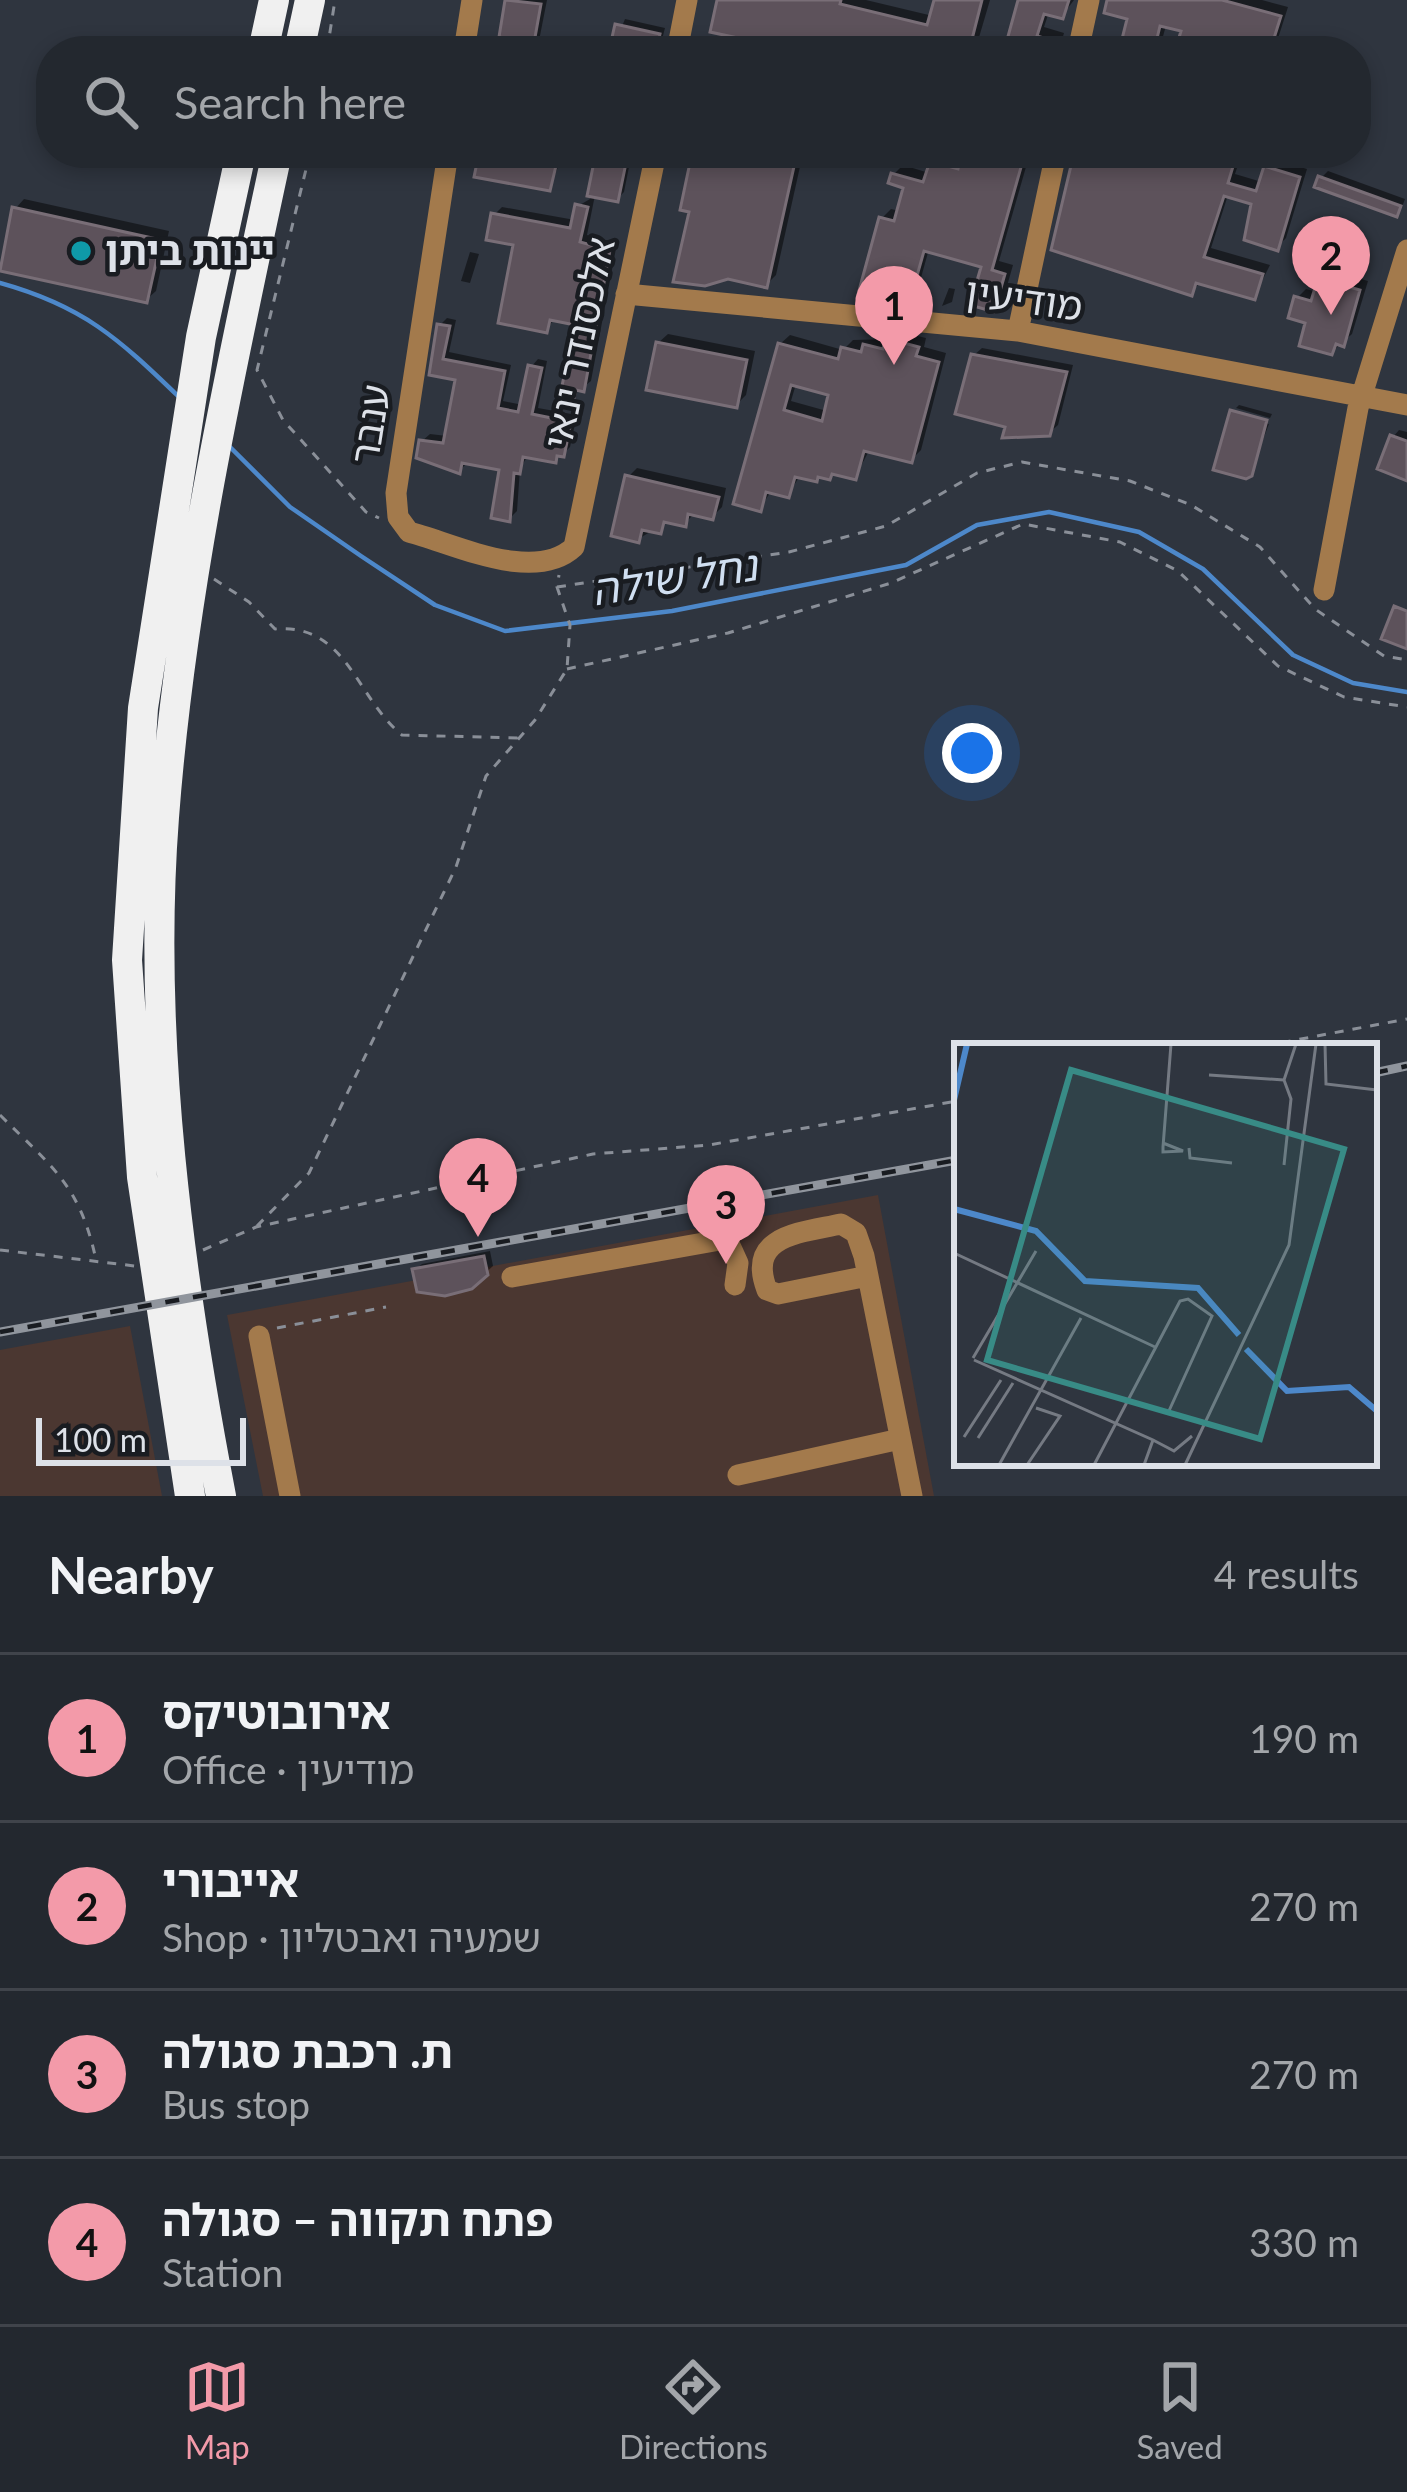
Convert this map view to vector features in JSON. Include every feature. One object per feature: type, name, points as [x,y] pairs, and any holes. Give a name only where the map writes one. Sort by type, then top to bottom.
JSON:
[{"type":"highway","points":[[266,36],[274,0]]},
{"type":"highway","points":[[302,36],[310,0]]},
{"type":"highway","points":[[190,1496],[178,1341],[127,961],[142,708],[201,337],[234,168]]},
{"type":"highway","points":[[158,1178],[164,817],[202,524],[274,168]]},
{"type":"highway","points":[[178,1341],[221,1496]]},
{"type":"street","points":[[466,36],[472,0]]},
{"type":"street","points":[[680,36],[687,0]]},
{"type":"street","points":[[1081,36],[1089,0]]},
{"type":"street","name":"ענבר","points":[[409,532],[398,517],[396,493],[446,168]]},
{"type":"street","name":"אלכסנדר ינאי","points":[[567,553],[653,168]]},
{"type":"street","points":[[1018,332],[1054,168]]},
{"type":"street","points":[[1324,590],[1362,396],[1407,250]]},
{"type":"street","name":"מודיעין","points":[[626,294],[1018,332],[1407,405]]},
{"type":"street","points":[[409,532],[535,565],[567,553]]},
{"type":"street","points":[[868,1276],[778,1294],[767,1290],[761,1265],[766,1246],[777,1238],[841,1224],[856,1234],[868,1276],[912,1496]]},
{"type":"street","points":[[512,1277],[720,1240],[728,1241],[738,1263],[735,1286]]},
{"type":"street","points":[[259,1336],[290,1496]]},
{"type":"street","points":[[739,1475],[900,1439]]},
{"type":"path","points":[[329,36],[335,0]]},
{"type":"path","points":[[306,168],[257,370],[283,420],[366,512],[409,532]]},
{"type":"path","points":[[557,587],[789,552],[886,526],[976,473],[1022,462],[1130,481],[1191,505],[1261,547],[1315,609],[1384,656],[1407,660]]},
{"type":"path","points":[[567,669],[728,633],[891,583],[1023,524],[1120,542],[1178,571],[1277,666],[1344,697],[1407,707]]},
{"type":"path","points":[[256,1227],[309,1173],[456,867],[486,776],[520,738],[567,669],[570,625],[557,587],[567,553]]},
{"type":"path","points":[[196,577],[218,579],[275,629],[297,628],[334,646],[387,724],[402,735],[520,738]]},
{"type":"path","points":[[1280,1043],[1407,1019]]},
{"type":"path","points":[[190,1256],[256,1227],[593,1154],[709,1145],[954,1102]]},
{"type":"path","points":[[0,1114],[67,1182],[86,1214],[97,1262]]},
{"type":"path","points":[[0,1250],[137,1267]]},
{"type":"path","points":[[259,1336],[386,1307]]},
{"type":"shaded area","points":[[878,1195],[934,1496],[263,1496],[227,1315]]},
{"type":"shaded area","points":[[130,1326],[162,1496],[0,1496],[0,1350]]},
{"type":"building","points":[[505,0],[541,4],[535,36],[499,36]]},
{"type":"building","points":[[717,0],[841,0],[840,4],[927,25],[934,0],[982,0],[973,36],[729,36],[710,32]]},
{"type":"building","points":[[1018,0],[1069,0],[1063,19],[1044,14],[1037,36],[1008,36]]},
{"type":"building","points":[[1107,0],[1222,0],[1281,16],[1275,36],[1180,36],[1181,31],[1160,26],[1158,36],[1123,36],[1127,19],[1104,13]]},
{"type":"building","points":[[615,24],[660,34],[660,36],[612,36]]},
{"type":"building","points":[[476,168],[555,168],[550,191],[474,177]]},
{"type":"building","points":[[593,168],[625,168],[618,202],[587,196]]},
{"type":"building","points":[[689,168],[794,168],[767,288],[728,279],[705,286],[673,282],[689,212],[680,210]]},
{"type":"building","points":[[928,168],[1021,168],[992,270],[1005,274],[994,312],[970,305],[981,267],[924,251],[909,304],[857,298],[879,217],[894,221],[903,188],[888,183],[891,173],[923,182]]},
{"type":"building","points":[[1070,168],[1232,168],[1228,183],[1256,191],[1263,168],[1300,177],[1278,251],[1244,240],[1251,204],[1224,196],[1204,257],[1263,274],[1255,300],[1196,283],[1192,296],[1051,250]]},
{"type":"building","points":[[1318,176],[1401,206],[1397,217],[1314,187]]},
{"type":"building","points":[[575,204],[588,207],[580,242],[610,250],[584,392],[576,390],[574,398],[560,395],[575,325],[550,320],[547,333],[498,323],[513,245],[486,240],[491,213],[570,228]]},
{"type":"building","name":"יינות ביתן","points":[[12,207],[161,240],[147,303],[0,271]]},
{"type":"building","points":[[1318,278],[1360,290],[1344,347],[1336,344],[1332,355],[1299,346],[1305,323],[1288,318],[1294,296],[1311,301]]},
{"type":"building","points":[[437,324],[450,326],[443,359],[505,371],[498,408],[518,412],[528,365],[542,368],[532,414],[571,422],[564,457],[557,456],[556,463],[523,457],[520,474],[514,473],[510,522],[491,518],[499,470],[462,463],[460,474],[416,458],[419,440],[443,443],[455,380],[429,375]]},
{"type":"building","points":[[885,338],[919,347],[916,356],[939,362],[912,463],[864,451],[856,480],[832,474],[830,480],[818,477],[817,482],[795,477],[789,498],[766,492],[761,512],[733,504],[778,343],[838,359],[841,347],[861,352],[863,344],[883,349]],"holes":[[[791,385],[828,395],[822,421],[784,410]]]},
{"type":"building","points":[[656,342],[747,360],[737,408],[646,390]]},
{"type":"building","points":[[971,354],[1067,372],[1050,436],[1002,438],[1005,427],[955,414]]},
{"type":"building","points":[[1230,410],[1267,420],[1252,476],[1246,479],[1213,470]]},
{"type":"building","points":[[1390,435],[1407,441],[1407,481],[1377,469]]},
{"type":"building","points":[[625,475],[719,497],[713,520],[688,514],[686,527],[664,522],[661,534],[642,530],[639,543],[611,536]]},
{"type":"building","points":[[1394,606],[1407,611],[1407,649],[1381,639]]},
{"type":"building","points":[[484,1256],[488,1275],[472,1289],[445,1296],[417,1292],[412,1269]]},
{"type":"waterway","name":"נחל שילה","points":[[0,283],[54,302],[98,326],[179,397]]},
{"type":"waterway","name":"נחל שילה","points":[[230,447],[290,507],[361,556],[435,605],[505,631],[672,611],[906,565],[977,525],[1049,512],[1139,532],[1203,569],[1293,655],[1353,683],[1407,692]]},
{"type":"railway","points":[[1377,1072],[1407,1066]]},
{"type":"railway","points":[[0,1332],[954,1161]]},
{"type":"place","name":"יינות ביתן","points":[[81,251]]},
{"type":"place","name":"אייבורי","points":[[1331,315]]},
{"type":"place","name":"אירובוטיקס","points":[[894,365]]},
{"type":"place","name":"פתח תקווה – סגולה","points":[[478,1237]]},
{"type":"place","name":"ת. רכבת סגולה","points":[[726,1264]]}]
